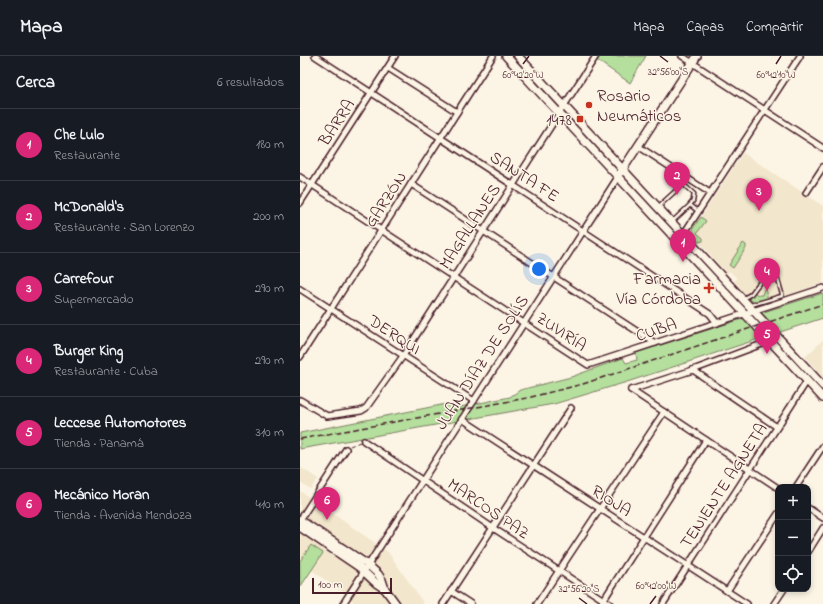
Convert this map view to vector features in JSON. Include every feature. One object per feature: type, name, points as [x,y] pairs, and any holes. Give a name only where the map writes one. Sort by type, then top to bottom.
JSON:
[{"type":"main road","points":[[506,56],[823,398]]},
{"type":"main road","points":[[518,56],[823,386]]},
{"type":"main road","name":"JUAN DÍAZ DE SOLÍS","points":[[618,177],[694,59]]},
{"type":"main road","points":[[300,520],[366,568]]},
{"type":"main road","points":[[300,527],[349,559],[378,574],[385,588],[396,604]]},
{"type":"street","name":"SANTA FE","points":[[315,56],[710,314],[717,323]]},
{"type":"street","name":"BARRA","points":[[300,203],[395,56]]},
{"type":"street","name":"GARZÓN","points":[[300,357],[493,56]]},
{"type":"street","name":"MAGALLANES","points":[[300,400],[327,416],[364,410],[403,356],[596,56]]},
{"type":"street","points":[[682,56],[694,59],[764,110],[823,148]]},
{"type":"street","points":[[683,235],[800,56]]},
{"type":"street","points":[[388,68],[457,112]]},
{"type":"street","points":[[638,146],[710,193]]},
{"type":"street","points":[[806,193],[823,167]]},
{"type":"street","name":"ZUVIRÍA","points":[[300,177],[588,365]]},
{"type":"street","name":"JUAN DÍAZ DE SOLÍS","points":[[343,604],[618,177]]},
{"type":"street","points":[[411,184],[655,343]]},
{"type":"street","name":"CUBA","points":[[588,365],[592,365],[745,314],[751,309],[823,288]]},
{"type":"street","name":"DERQUI","points":[[300,289],[474,401]]},
{"type":"street","points":[[770,341],[693,370],[631,390],[775,486]]},
{"type":"street","points":[[693,370],[777,427]]},
{"type":"street","name":"TENIENTE AGNETA","points":[[663,604],[807,381]]},
{"type":"street","points":[[443,604],[571,408]]},
{"type":"street","points":[[537,604],[664,412]]},
{"type":"street","name":"RIOJA","points":[[462,419],[747,604]]},
{"type":"street","points":[[602,602],[706,440]]},
{"type":"street","name":"MARCOS PAZ","points":[[364,441],[559,571],[602,602],[610,604]]},
{"type":"street","points":[[798,484],[823,446]]},
{"type":"street","points":[[300,520],[346,449]]},
{"type":"street","points":[[811,510],[823,518]]},
{"type":"street","points":[[727,591],[775,519]]},
{"type":"street","points":[[811,547],[823,528]]},
{"type":"street","points":[[452,591],[471,604]]},
{"type":"street","points":[[774,604],[782,592]]},
{"type":"lane","points":[[658,207],[683,184],[694,194],[693,201],[690,205],[672,223]]},
{"type":"lane","points":[[690,205],[698,211]]},
{"type":"lane","points":[[742,299],[751,294],[763,278],[776,273],[782,296],[751,309]]},
{"type":"path","points":[[352,444],[364,441]]},
{"type":"shaded area","points":[[743,153],[823,206],[823,283],[756,306],[734,281],[737,278],[729,271],[727,274],[693,235],[693,229]]},
{"type":"shaded area","points":[[823,340],[823,377],[805,357]]},
{"type":"shaded area","points":[[300,467],[318,479],[311,489],[300,482]]},
{"type":"shaded area","points":[[300,491],[388,552],[424,604],[355,604],[348,596],[300,562]]},
{"type":"green space","points":[[598,56],[646,56],[630,83],[595,59]]},
{"type":"green space","points":[[701,217],[706,221],[697,233],[703,238],[703,241],[698,242],[693,235],[693,229]]},
{"type":"green space","points":[[743,243],[746,245],[746,248],[733,268],[729,265]]},
{"type":"green space","points":[[764,289],[768,299],[758,302],[752,301],[749,298],[754,292],[758,295],[762,295]]},
{"type":"green space","points":[[823,293],[823,318],[627,382],[554,404],[300,449],[300,433],[446,404],[460,407],[510,397],[520,390],[571,377],[623,358],[626,363],[637,360],[636,353]]},
{"type":"green space","points":[[311,545],[323,553],[301,586],[300,561]]},
{"type":"railway","points":[[300,439],[527,398],[583,384],[823,304]]},
{"type":"place","name":"Rosario Neumáticos","points":[[589,105]]},
{"type":"place","name":"1478","points":[[580,119]]},
{"type":"place","name":"McDonald's","points":[[677,195]]},
{"type":"place","name":"Carrefour","points":[[759,211]]},
{"type":"place","name":"Che Lulo","points":[[683,262]]},
{"type":"place","name":"Farmacia Vía Córdoba","points":[[709,288]]},
{"type":"place","name":"Burger King","points":[[767,291]]},
{"type":"place","name":"Leccese Automotores","points":[[767,354]]},
{"type":"place","name":"Mecánico Moran","points":[[327,520]]}]
